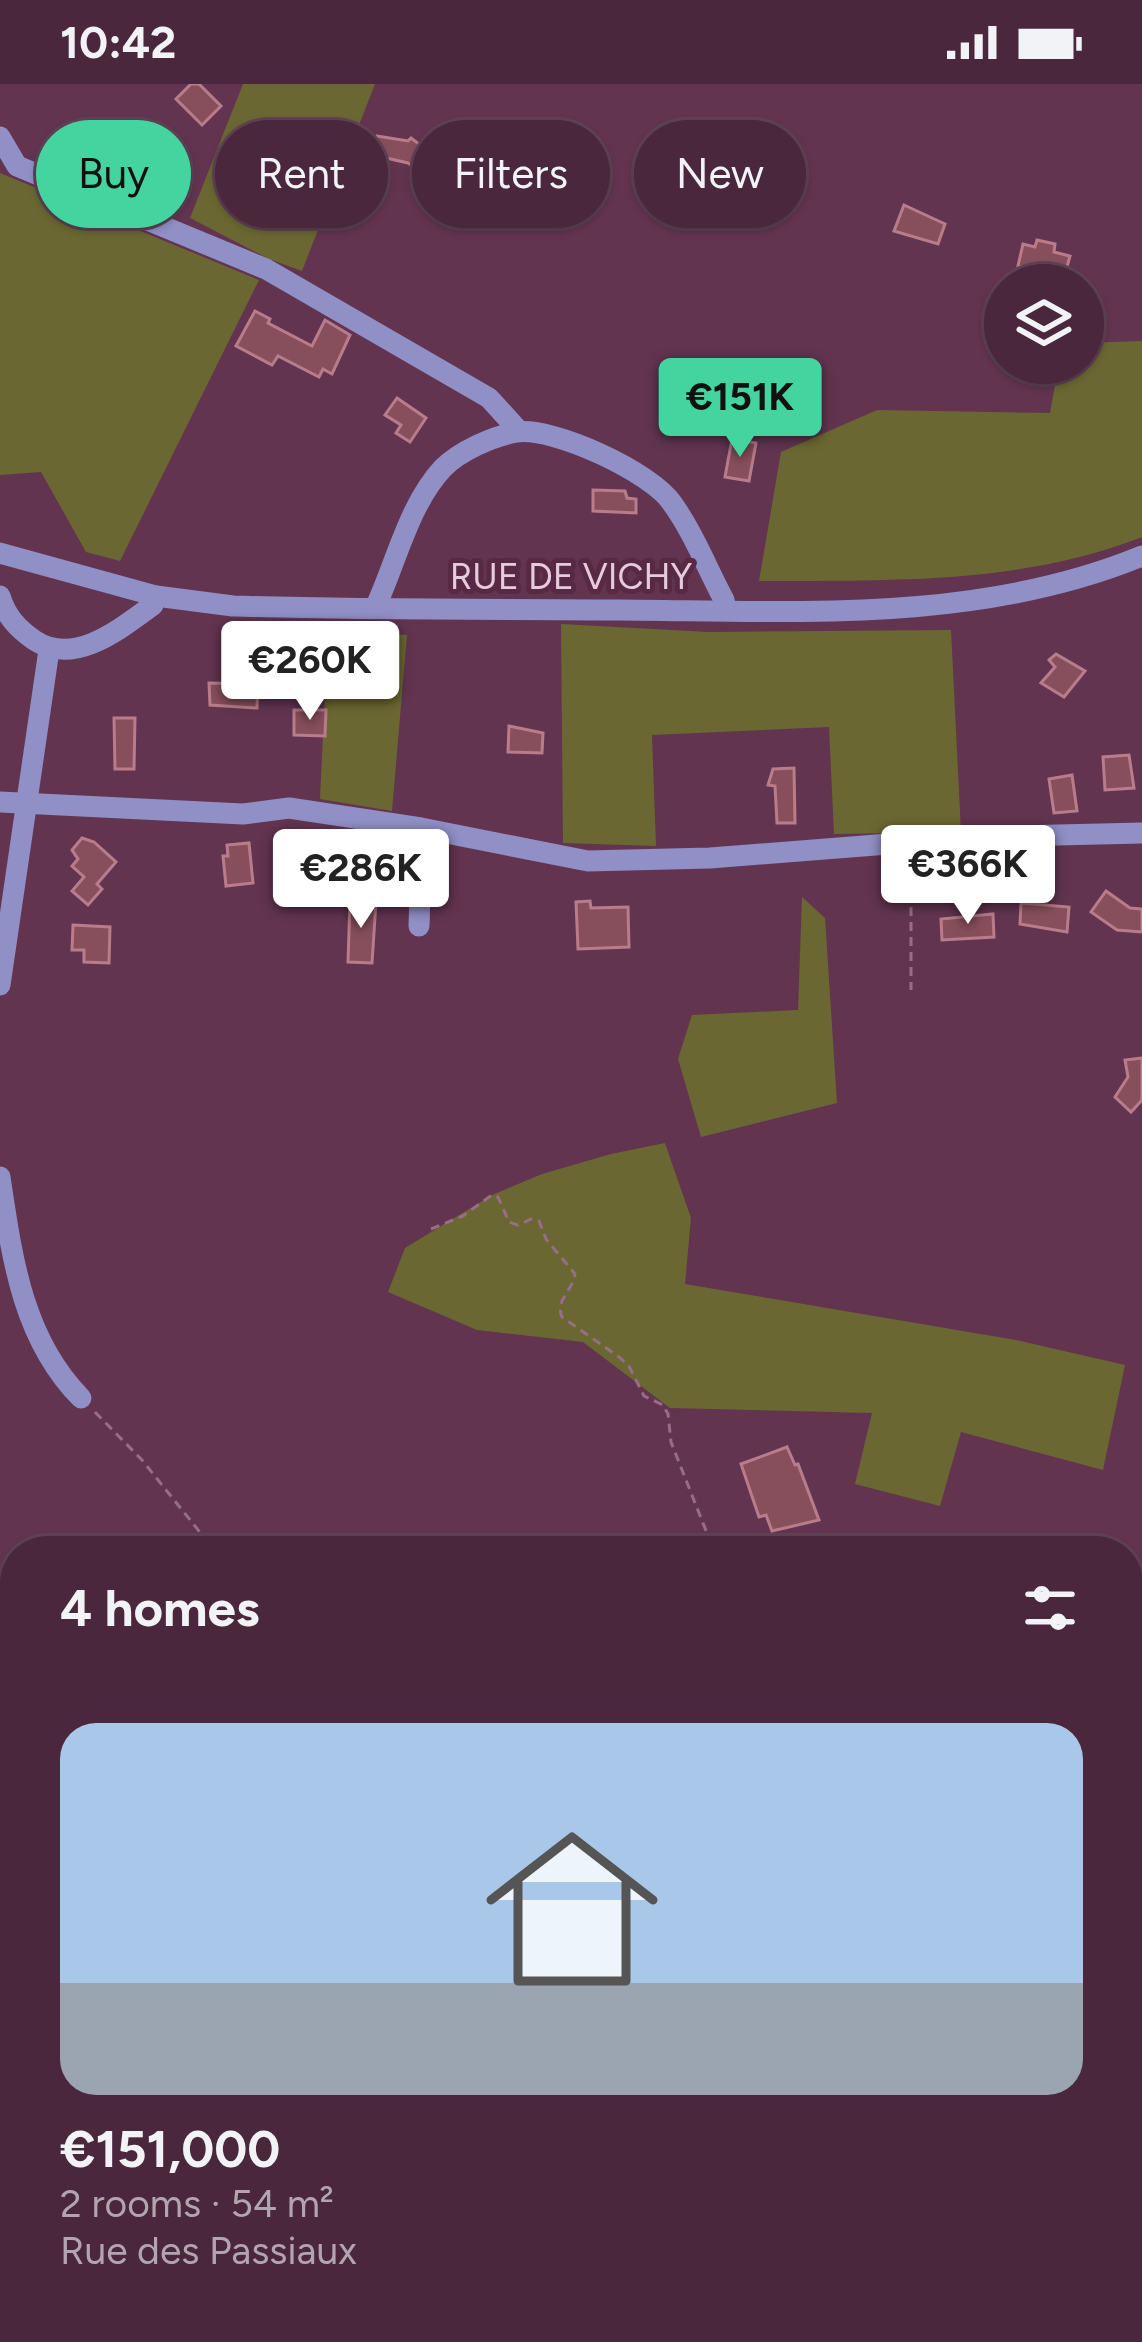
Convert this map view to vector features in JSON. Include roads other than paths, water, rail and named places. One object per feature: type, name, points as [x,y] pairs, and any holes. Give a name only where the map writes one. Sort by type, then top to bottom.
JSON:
[{"type":"street","points":[[0,137],[17,166],[266,269],[490,398],[519,431]]},
{"type":"street","points":[[375,608],[426,490],[446,465],[470,448],[519,431],[566,441],[645,475],[671,500],[726,610]]},
{"type":"street","name":"RUE DE VICHY","points":[[0,553],[156,596],[233,607],[726,610],[869,610],[953,603],[1033,590],[1142,556]]},
{"type":"street","points":[[0,596],[5,612],[22,632],[49,650],[76,648],[110,636],[153,604],[156,596]]},
{"type":"street","points":[[0,985],[49,650]]},
{"type":"street","points":[[0,802],[243,814],[289,808],[588,861],[1142,832]]},
{"type":"street","points":[[419,926],[422,830]]},
{"type":"street","points":[[0,1177],[14,1268],[32,1326],[47,1358],[81,1398]]}]
